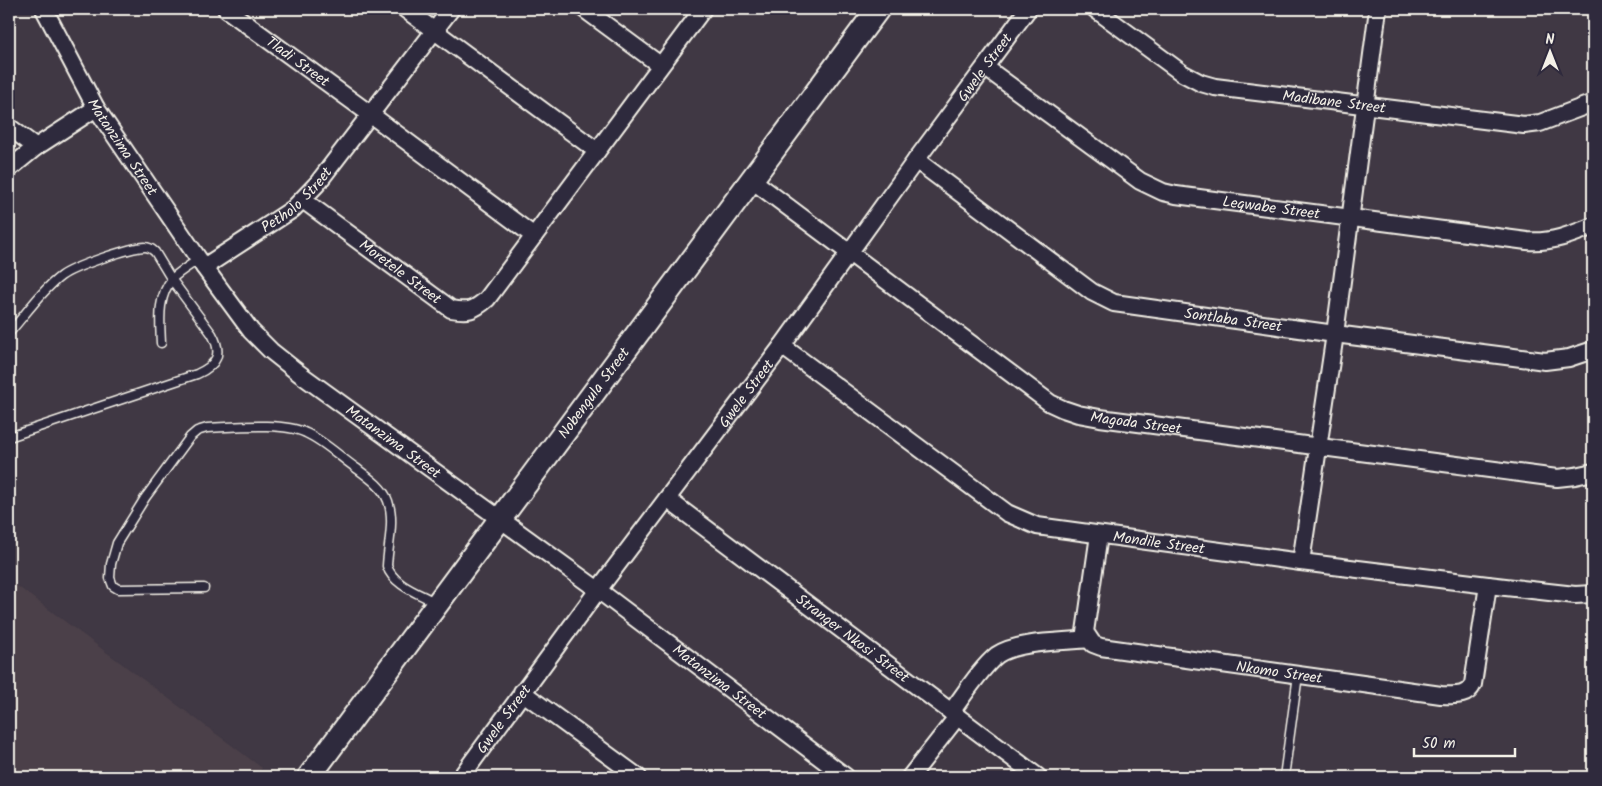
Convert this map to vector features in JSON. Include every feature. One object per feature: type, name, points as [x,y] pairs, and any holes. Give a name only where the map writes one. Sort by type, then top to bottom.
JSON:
[{"type":"street","name":"Matanzima Street","points":[[44,9],[96,108],[201,263],[252,331],[272,351],[300,374],[598,590],[846,777]]},
{"type":"street","name":"Tladi Street","points":[[226,9],[370,114]]},
{"type":"street","points":[[405,9],[597,151]]},
{"type":"street","name":"Petholo Street","points":[[201,263],[292,209],[303,200],[435,31],[450,9]]},
{"type":"street","points":[[584,9],[660,65]]},
{"type":"street","name":"Moretele Street","points":[[303,200],[451,309],[464,311],[476,309],[487,299],[703,9]]},
{"type":"street","name":"Nobengula Street","points":[[309,777],[878,9]]},
{"type":"street","name":"Gwele Street","points":[[461,777],[522,692],[782,346],[1028,9]]},
{"type":"street","name":"Madibane Street","points":[[1095,9],[1182,73],[1201,83],[1225,89],[1532,125],[1552,120],[1593,103]]},
{"type":"street","points":[[1301,562],[1335,334],[1378,9]]},
{"type":"street","name":"Leqwabe Street","points":[[986,68],[1150,188],[1176,195],[1350,219],[1542,242],[1558,240],[1593,226]]},
{"type":"street","points":[[9,169],[36,148],[96,108]]},
{"type":"street","points":[[370,114],[534,236]]},
{"type":"street","points":[[9,127],[36,148]]},
{"type":"street","name":"Sontlaba Street","points":[[916,160],[1078,282],[1103,299],[1124,305],[1545,361],[1569,358],[1593,350]]},
{"type":"street","name":"Magoda Street","points":[[752,180],[1050,403],[1063,409],[1100,418],[1557,478],[1593,472]]},
{"type":"street","name":"Mondile Street","points":[[782,346],[1006,513],[1037,526],[1488,585],[1575,595],[1593,594]]},
{"type":"street","name":"Stranger Nkosi Street","points":[[667,499],[1038,777]]},
{"type":"street","points":[[910,777],[986,667],[998,655],[1029,644],[1089,639],[1085,632],[1099,535]]},
{"type":"street","name":"Nkomo Street","points":[[1089,639],[1101,647],[1441,695],[1464,694],[1471,689],[1476,674],[1488,585]]},
{"type":"street","points":[[522,692],[638,777]]},
{"type":"lane","points":[[9,332],[60,277],[77,268],[126,251],[144,247],[152,249],[172,280],[212,334],[217,344],[217,353],[210,368],[197,374],[9,437]]},
{"type":"lane","points":[[160,343],[162,299],[172,280],[201,263]]},
{"type":"lane","points":[[204,588],[118,589],[112,586],[110,578],[111,564],[117,543],[145,498],[186,442],[197,431],[207,428],[285,428],[305,432],[316,438],[369,478],[384,492],[390,512],[387,566],[390,574],[396,580],[438,604]]},
{"type":"lane","points":[[1284,777],[1298,675]]},
{"type":"shaded area","points":[[9,580],[262,768],[255,777],[9,777]]}]
